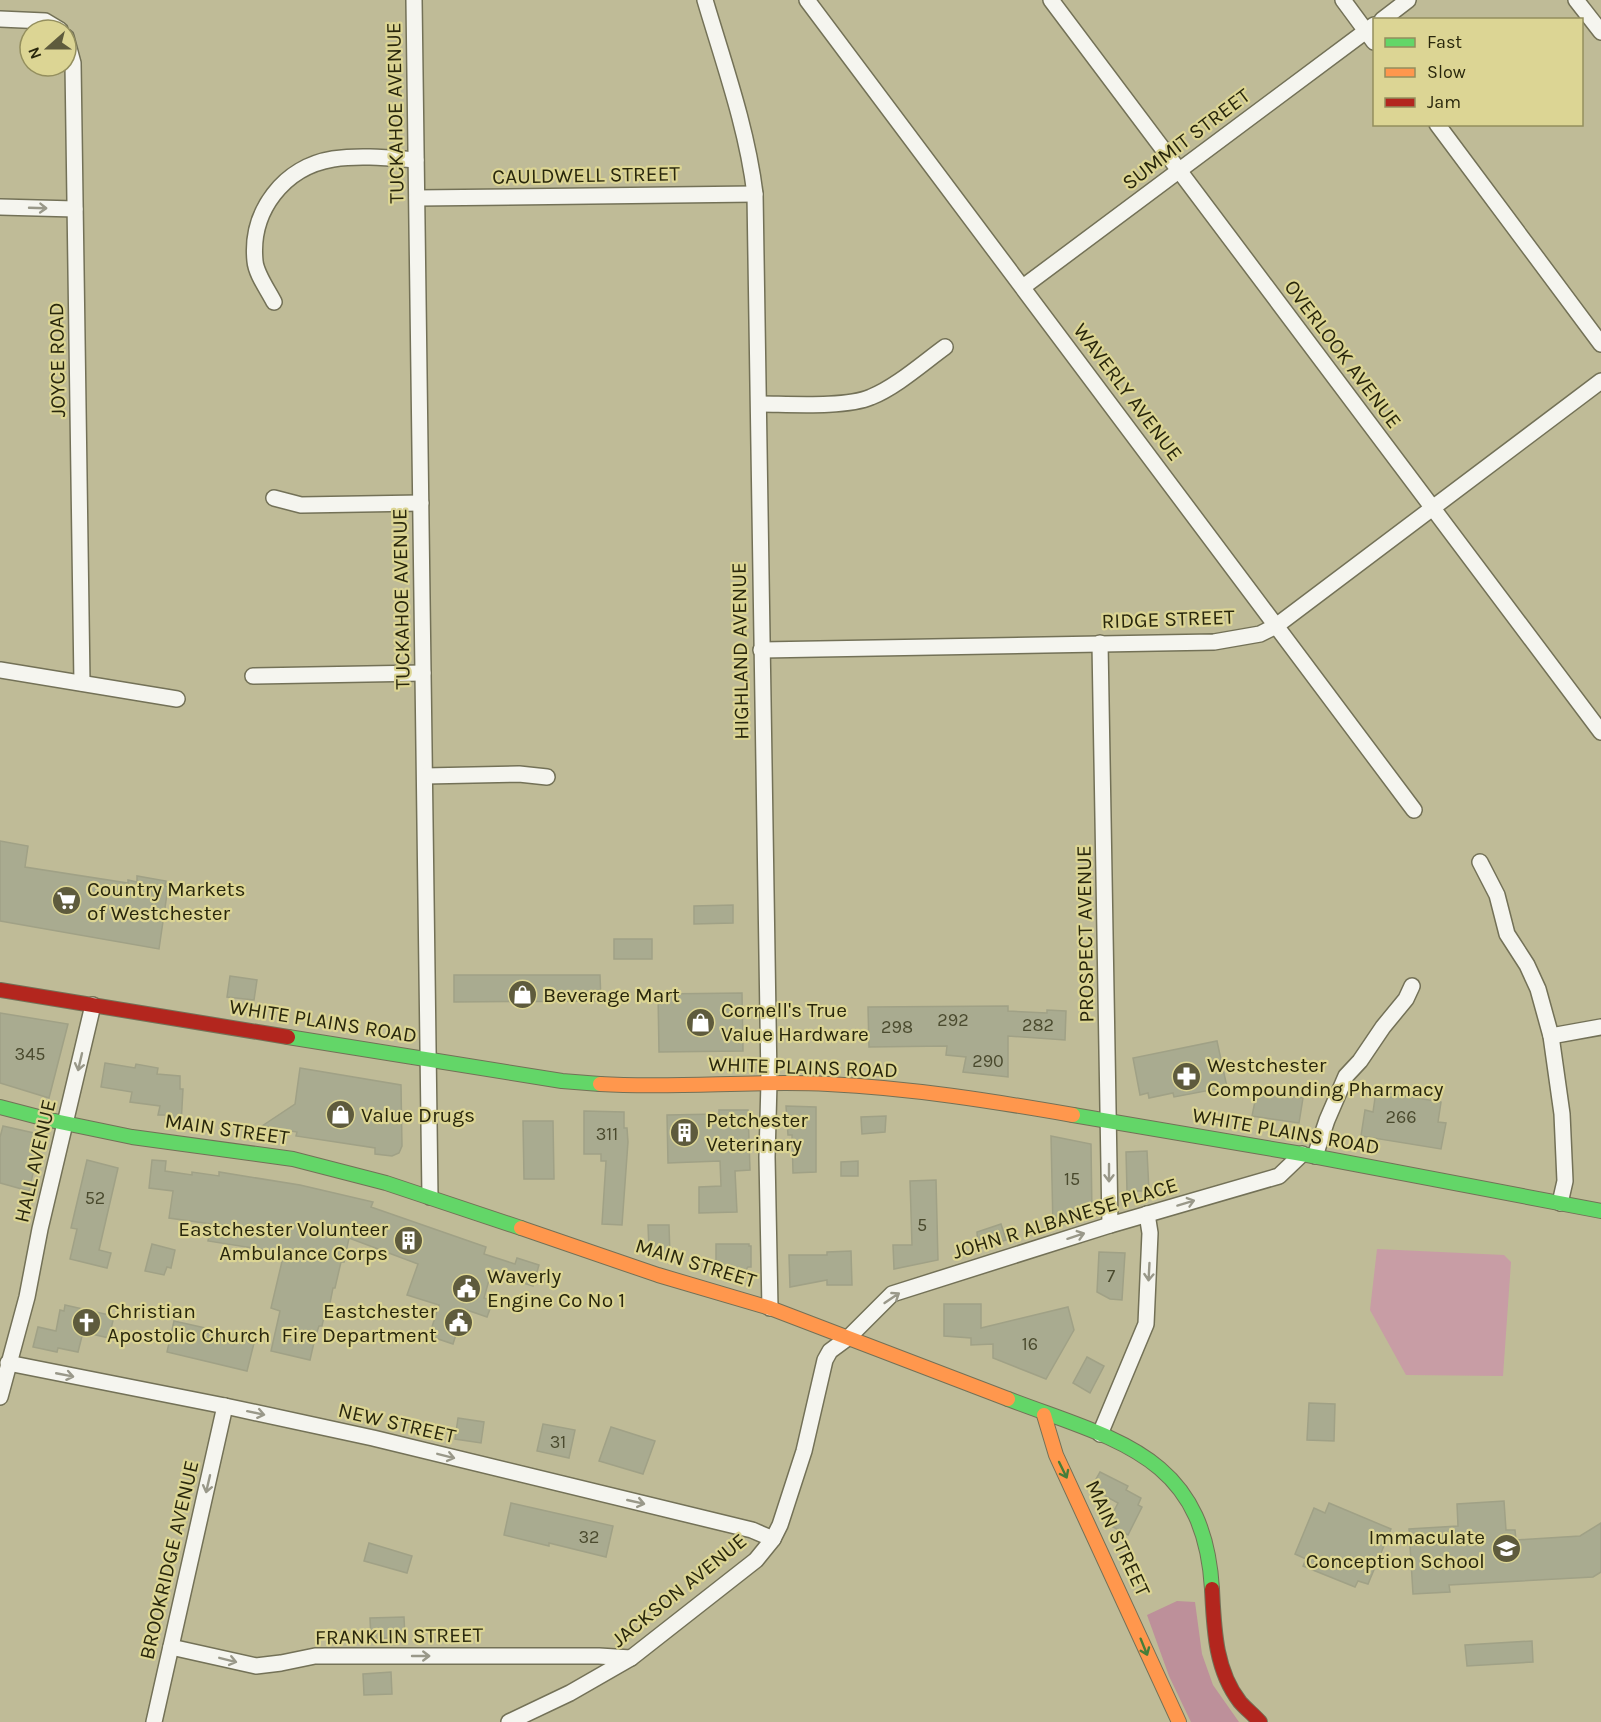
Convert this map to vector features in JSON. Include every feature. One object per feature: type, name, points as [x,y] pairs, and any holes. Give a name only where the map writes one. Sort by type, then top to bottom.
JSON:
[{"type":"street","name":"TUCKAHOE AVENUE","points":[[414,0],[430,1197]]},
{"type":"street","name":"HIGHLAND AVENUE","points":[[705,0],[741,122],[752,169],[755,194],[769,1082],[767,1157],[770,1308]]},
{"type":"street","name":"WAVERLY AVENUE","points":[[807,0],[1414,810]]},
{"type":"street","name":"OVERLOOK AVENUE","points":[[1051,0],[1601,732]]},
{"type":"street","points":[[1343,0],[1372,33]]},
{"type":"street","points":[[1385,18],[1408,0]]},
{"type":"street","points":[[1576,0],[1601,32]]},
{"type":"street","points":[[0,19],[18,20]]},
{"type":"street","name":"SUMMIT STREET","points":[[1023,287],[1179,170],[1372,33]]},
{"type":"street","name":"JOYCE ROAD","points":[[73,78],[82,683]]},
{"type":"street","points":[[1438,126],[1601,344]]},
{"type":"street","points":[[274,302],[255,264],[255,238],[261,214],[274,192],[291,176],[310,165],[334,159],[416,160]]},
{"type":"street","name":"CAULDWELL STREET","points":[[417,198],[755,194]]},
{"type":"street","points":[[0,207],[75,209]]},
{"type":"street","points":[[759,404],[845,403],[870,398],[883,392],[945,347]]},
{"type":"street","name":"RIDGE STREET","points":[[761,650],[1214,642],[1260,634],[1276,626],[1601,381]]},
{"type":"street","points":[[274,498],[301,505],[421,503]]},
{"type":"street","name":"PROSPECT AVENUE","points":[[1100,643],[1110,1225]]},
{"type":"street","points":[[0,670],[177,699]]},
{"type":"street","points":[[253,676],[423,673]]},
{"type":"street","points":[[425,776],[519,774],[547,777]]},
{"type":"street","points":[[1480,862],[1497,895],[1507,934],[1527,965],[1538,989],[1551,1036],[1562,1114],[1565,1181],[1560,1203]]},
{"type":"street","points":[[1309,1155],[1347,1076],[1406,999],[1413,986]]},
{"type":"street","name":"WHITE PLAINS ROAD","points":[[0,990],[515,1074],[596,1084],[646,1086],[769,1082],[830,1084],[960,1096],[1309,1155],[1601,1211]]},
{"type":"street","name":"HALL AVENUE","points":[[0,1397],[27,1297],[93,1005]]},
{"type":"street","points":[[1551,1036],[1601,1027]]},
{"type":"street","name":"MAIN STREET","points":[[0,1107],[65,1124],[168,1143],[293,1160],[341,1171],[430,1197],[658,1275],[770,1308],[1044,1415],[1056,1455],[1113,1573],[1153,1669],[1179,1722]]},
{"type":"street","name":"JOHN R ALBANESE PLACE","points":[[849,1337],[892,1294],[1110,1225],[1280,1176],[1309,1155]]},
{"type":"street","points":[[1100,1434],[1146,1324],[1150,1233],[1147,1214]]},
{"type":"street","name":"JACKSON AVENUE","points":[[509,1722],[570,1693],[631,1658],[756,1560],[780,1525],[804,1452],[825,1360],[830,1351],[849,1337]]},
{"type":"street","name":"NEW STREET","points":[[8,1363],[373,1438],[730,1524],[772,1539]]},
{"type":"street","name":"BROOKRIDGE AVENUE","points":[[154,1722],[225,1406]]},
{"type":"street","points":[[1044,1415],[1125,1444],[1164,1471],[1186,1497],[1204,1533],[1209,1559],[1213,1631],[1217,1655],[1234,1692],[1246,1711],[1260,1722]]},
{"type":"street","name":"FRANKLIN STREET","points":[[171,1647],[256,1666],[281,1664],[315,1656],[631,1658]]},
{"type":"shaded area","points":[[1377,1249],[1504,1255],[1511,1262],[1503,1376],[1406,1375],[1370,1310]]},
{"type":"shaded area","points":[[1177,1601],[1195,1602],[1202,1654],[1213,1685],[1239,1722],[1191,1722],[1169,1676],[1147,1615]]},
{"type":"building","points":[[0,841],[28,846],[25,867],[128,883],[128,880],[137,882],[137,876],[166,881],[165,886],[168,887],[159,949],[0,921]]},
{"type":"building","points":[[733,905],[733,923],[694,924],[694,906]]},
{"type":"building","points":[[614,939],[652,939],[652,959],[614,959]]},
{"type":"building","points":[[454,975],[600,975],[601,1001],[454,1002]]},
{"type":"building","points":[[230,976],[257,980],[254,1000],[227,997]]},
{"type":"building","name":"Cornell's True Value Hardware","points":[[742,993],[743,1051],[659,1052],[658,994]]},
{"type":"building","points":[[1008,1006],[1008,1011],[1047,1013],[1047,1010],[1066,1011],[1065,1040],[1008,1036],[1008,1077],[963,1072],[966,1057],[946,1055],[947,1046],[869,1047],[868,1007]]},
{"type":"building","points":[[0,1013],[68,1024],[49,1098],[0,1083]]},
{"type":"building","points":[[1217,1041],[1227,1087],[1174,1097],[1173,1093],[1149,1098],[1148,1093],[1140,1095],[1133,1058]]},
{"type":"building","points":[[105,1063],[135,1068],[136,1064],[158,1068],[157,1074],[180,1076],[180,1089],[183,1089],[181,1125],[165,1122],[166,1115],[158,1115],[160,1106],[130,1102],[132,1092],[101,1087]]},
{"type":"building","name":"Value Drugs","points":[[300,1068],[401,1085],[402,1146],[399,1153],[392,1156],[375,1154],[375,1148],[296,1136],[297,1132],[262,1126],[295,1104]]},
{"type":"building","points":[[1257,1091],[1303,1098],[1299,1123],[1252,1116]]},
{"type":"building","points":[[1376,1091],[1441,1102],[1438,1122],[1446,1123],[1441,1149],[1361,1136],[1365,1110],[1373,1112]]},
{"type":"building","points":[[786,1106],[816,1107],[816,1172],[793,1173],[792,1135],[788,1135]]},
{"type":"building","points":[[719,1110],[748,1110],[750,1170],[735,1171],[737,1212],[699,1213],[699,1187],[721,1186],[720,1161],[668,1163],[667,1115],[719,1114]]},
{"type":"building","points":[[584,1111],[624,1112],[624,1128],[627,1128],[628,1142],[622,1225],[602,1224],[606,1161],[601,1161],[601,1154],[584,1154]]},
{"type":"building","points":[[886,1116],[885,1132],[862,1134],[861,1117]]},
{"type":"building","points":[[523,1121],[553,1121],[554,1179],[524,1179]]},
{"type":"building","points":[[3,1126],[34,1133],[40,1143],[29,1191],[0,1183],[0,1137]]},
{"type":"building","points":[[1051,1136],[1091,1144],[1092,1215],[1053,1227]]},
{"type":"building","points":[[1147,1151],[1149,1191],[1127,1191],[1126,1152]]},
{"type":"building","points":[[87,1160],[118,1168],[99,1250],[111,1253],[107,1268],[70,1259],[77,1229],[71,1228]]},
{"type":"building","points":[[152,1160],[166,1161],[165,1171],[219,1176],[219,1172],[300,1185],[373,1202],[371,1207],[486,1247],[484,1254],[515,1264],[517,1258],[539,1265],[533,1286],[491,1273],[484,1298],[493,1301],[487,1317],[464,1309],[453,1344],[429,1336],[439,1305],[407,1295],[418,1264],[349,1238],[344,1262],[341,1262],[335,1288],[333,1288],[330,1303],[327,1303],[322,1326],[319,1326],[310,1360],[271,1351],[280,1311],[271,1308],[284,1253],[208,1241],[211,1224],[169,1218],[173,1191],[149,1188]]},
{"type":"building","points":[[858,1161],[858,1176],[841,1176],[841,1162]]},
{"type":"building","points":[[936,1180],[938,1260],[894,1269],[893,1245],[912,1245],[910,1181]]},
{"type":"building","points":[[1001,1224],[1006,1240],[978,1249],[977,1232]]},
{"type":"building","points":[[648,1225],[669,1225],[670,1256],[649,1249]]},
{"type":"building","points":[[152,1244],[175,1250],[171,1268],[167,1267],[164,1275],[145,1271]]},
{"type":"building","points":[[716,1244],[749,1244],[751,1246],[751,1267],[748,1267],[742,1275],[716,1269]]},
{"type":"building","points":[[851,1251],[852,1285],[827,1285],[827,1280],[790,1287],[789,1255],[827,1255],[827,1252]]},
{"type":"building","points":[[1099,1252],[1125,1253],[1122,1300],[1110,1299],[1097,1292]]},
{"type":"building","points":[[944,1304],[981,1304],[981,1328],[1068,1307],[1074,1330],[1046,1379],[993,1358],[993,1344],[971,1345],[971,1338],[944,1336]]},
{"type":"building","points":[[65,1305],[114,1316],[109,1338],[83,1332],[78,1352],[58,1348],[57,1352],[33,1347],[38,1327],[56,1331],[60,1310],[64,1311]]},
{"type":"building","points":[[174,1321],[255,1339],[247,1371],[167,1352]]},
{"type":"building","points":[[1087,1357],[1104,1366],[1090,1393],[1073,1383]]},
{"type":"building","points":[[1309,1403],[1335,1404],[1334,1441],[1307,1440]]},
{"type":"building","points":[[458,1418],[484,1422],[481,1443],[455,1439]]},
{"type":"building","points":[[543,1424],[575,1430],[569,1458],[537,1451]]},
{"type":"building","points":[[611,1427],[655,1441],[643,1474],[599,1461]]},
{"type":"building","points":[[1100,1472],[1128,1486],[1126,1490],[1141,1498],[1138,1505],[1142,1507],[1128,1535],[1113,1527],[1115,1524],[1109,1520],[1118,1503],[1091,1488]]},
{"type":"building","name":"Immaculate Conception School","points":[[1504,1501],[1506,1530],[1515,1530],[1516,1540],[1580,1536],[1601,1523],[1601,1572],[1593,1577],[1449,1585],[1450,1592],[1413,1594],[1409,1529],[1458,1526],[1457,1504]]},
{"type":"building","points":[[511,1503],[613,1526],[606,1557],[504,1535]]},
{"type":"building","points":[[1329,1503],[1391,1529],[1368,1584],[1358,1581],[1355,1587],[1303,1566],[1306,1559],[1295,1554],[1314,1508],[1325,1513]]},
{"type":"building","points":[[369,1543],[412,1556],[407,1573],[364,1561]]},
{"type":"building","points":[[404,1617],[405,1637],[371,1639],[370,1618]]},
{"type":"building","points":[[1532,1641],[1533,1662],[1467,1666],[1465,1645]]},
{"type":"building","points":[[391,1672],[392,1694],[364,1695],[363,1674]]},
{"type":"traffic: fast","points":[[288,1037],[562,1081],[600,1084]]},
{"type":"traffic: fast","points":[[0,1107],[132,1137],[293,1159],[386,1183],[521,1228]]},
{"type":"traffic: fast","points":[[1073,1115],[1302,1154],[1601,1211]]},
{"type":"traffic: fast","points":[[1008,1399],[1084,1427],[1117,1442],[1147,1459],[1172,1480],[1192,1508],[1205,1544],[1212,1589]]},
{"type":"traffic: slow","points":[[600,1084],[657,1086],[800,1083],[859,1086],[951,1096],[1073,1115]]},
{"type":"traffic: slow","points":[[521,1228],[658,1275],[770,1308],[1008,1399]]},
{"type":"traffic: slow","points":[[1044,1415],[1056,1455],[1179,1722]]},
{"type":"traffic: jam","points":[[0,990],[288,1037]]},
{"type":"traffic: jam","points":[[1212,1589],[1217,1648],[1225,1676],[1240,1702],[1260,1722]]},
{"type":"place","name":"Country Markets of Westchester","points":[[66,901]]},
{"type":"place","name":"Beverage Mart","points":[[522,995]]},
{"type":"place","name":"Cornell's True Value Hardware","points":[[700,1022]]},
{"type":"place","name":"Westchester Compounding Pharmacy","points":[[1186,1077]]},
{"type":"place","name":"Value Drugs","points":[[340,1115]]},
{"type":"place","name":"Petchester Veterinary","points":[[685,1132]]},
{"type":"place","name":"Eastchester Volunteer Ambulance Corps","points":[[409,1241]]},
{"type":"place","name":"Waverly Engine Co No 1","points":[[466,1288]]},
{"type":"place","name":"Christian Apostolic Church","points":[[86,1323]]},
{"type":"place","name":"Eastchester Fire Department","points":[[458,1323]]},
{"type":"place","name":"Immaculate Conception School","points":[[1506,1549]]}]
